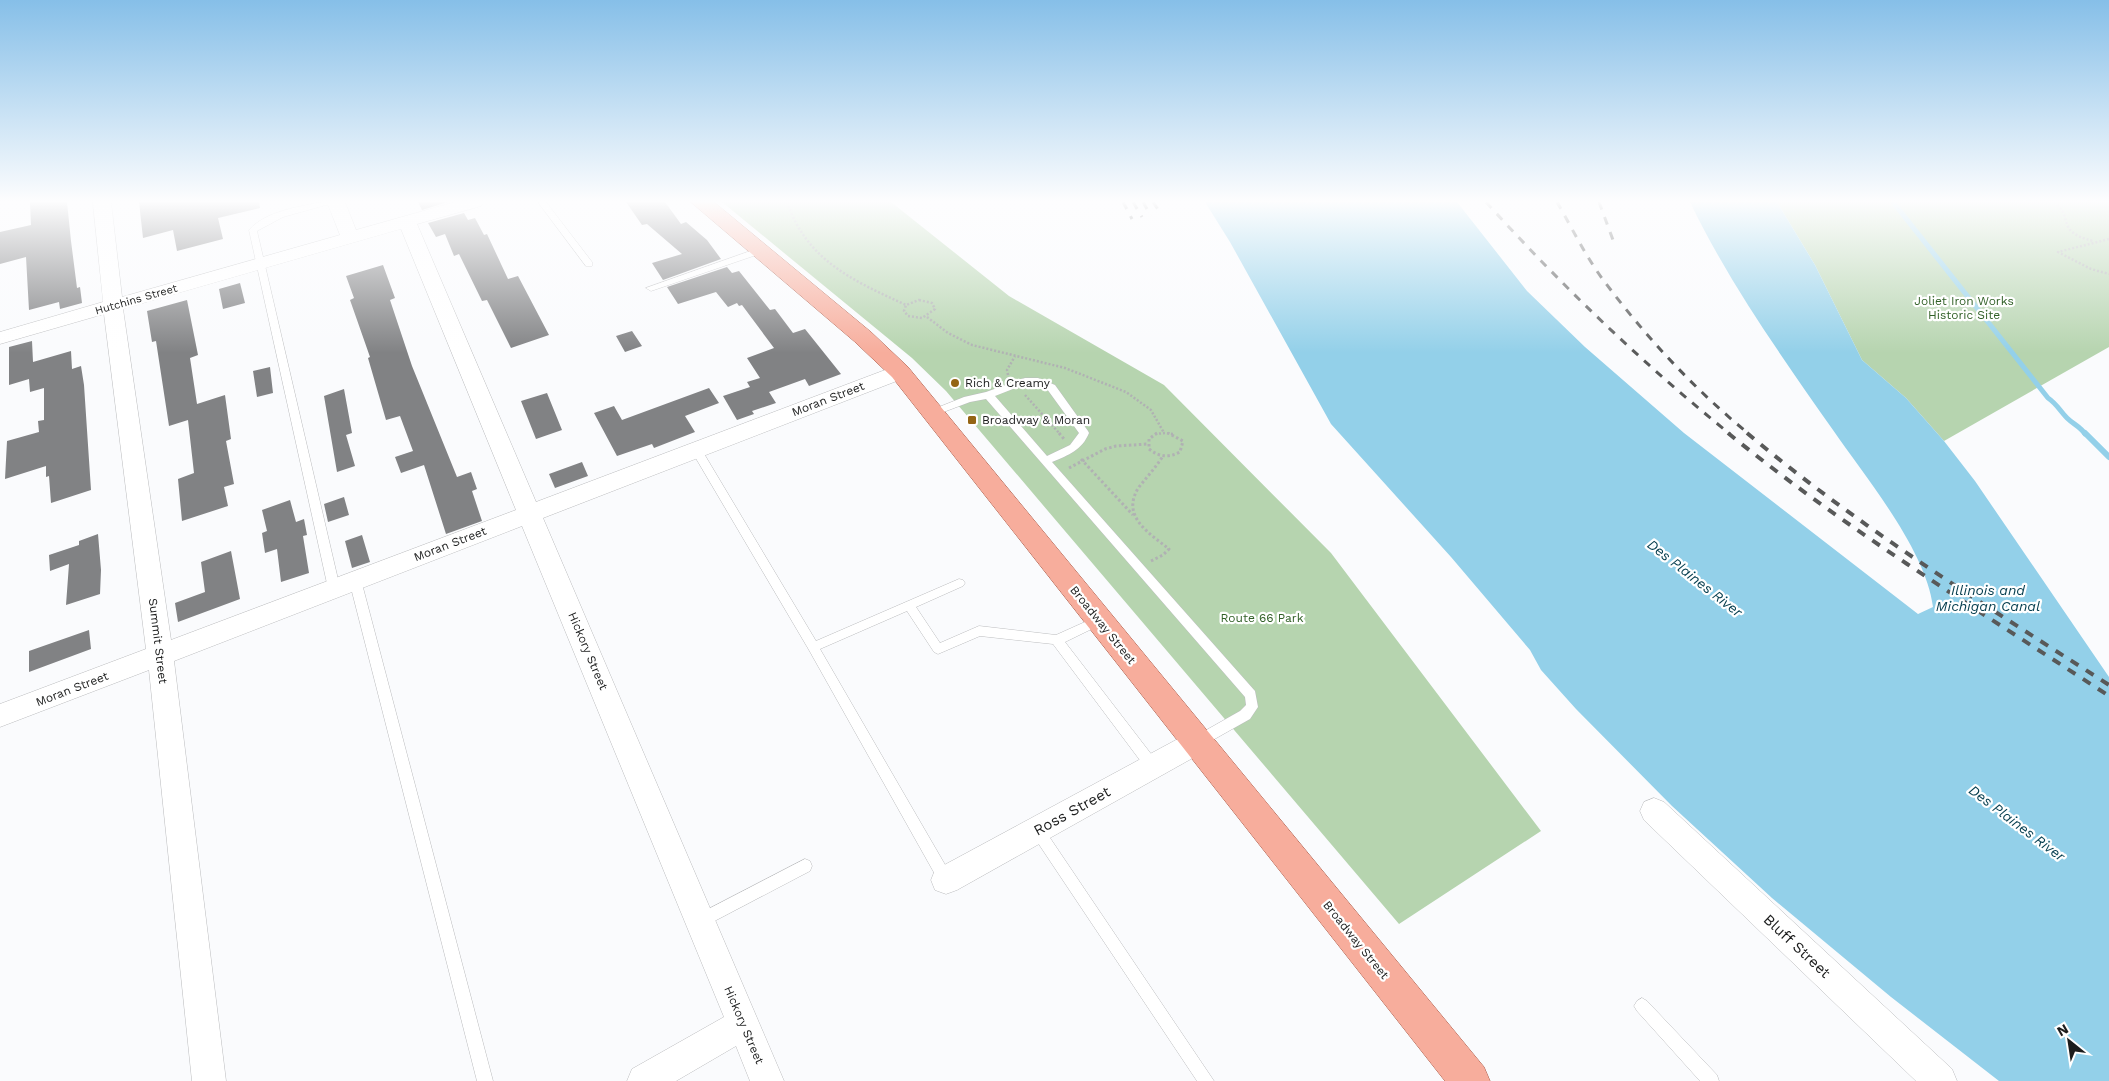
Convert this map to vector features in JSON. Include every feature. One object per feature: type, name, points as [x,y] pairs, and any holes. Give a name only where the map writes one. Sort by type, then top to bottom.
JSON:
[{"type":"main road","name":"Broadway Street","points":[[761,252],[863,337],[900,372],[1470,1081]]},
{"type":"street","name":"Summit Street","points":[[107,252],[160,655],[209,1081]]},
{"type":"street","name":"Hutchins Street","points":[[0,338],[300,252]]},
{"type":"street","name":"Hickory Street","points":[[420,252],[767,1081]]},
{"type":"street","name":"Moran Street","points":[[0,716],[900,372]]},
{"type":"street","name":"Ross Street","points":[[946,880],[1197,742]]},
{"type":"street","name":"Bluff Street","points":[[1654,811],[1940,1081]]},
{"type":"street","points":[[644,1081],[743,1024]]},
{"type":"lane","points":[[258,252],[345,584],[485,1081]]},
{"type":"lane","points":[[580,252],[589,264]]},
{"type":"lane","points":[[651,288],[755,252]]},
{"type":"lane","points":[[933,413],[968,399],[988,395],[1025,381],[1038,381],[1051,387],[1084,433],[1082,442],[1072,449],[1046,460]]},
{"type":"lane","points":[[988,395],[1140,566],[1250,695],[1252,707],[1246,715],[1197,742]]},
{"type":"lane","points":[[696,450],[813,647],[946,880]]},
{"type":"lane","points":[[813,647],[958,583]]},
{"type":"lane","points":[[909,605],[938,649],[979,631],[1057,640],[1100,620]]},
{"type":"lane","points":[[1057,640],[1153,767]]},
{"type":"lane","points":[[1037,830],[1206,1081]]},
{"type":"lane","points":[[700,921],[805,866]]},
{"type":"lane","points":[[1642,1006],[1711,1081]]},
{"type":"path","points":[[820,252],[828,262],[878,292],[906,305],[919,300],[932,303],[934,312],[927,317],[917,318],[908,316],[904,311],[906,305]]},
{"type":"path","points":[[2059,252],[2091,269],[2109,274]]},
{"type":"path","points":[[927,317],[955,337],[974,345],[1053,365],[1099,381],[1131,395],[1147,406],[1157,418],[1164,432]]},
{"type":"path","points":[[1164,432],[1174,434],[1183,441],[1180,452],[1176,455],[1163,456],[1152,452],[1148,444],[1153,436],[1164,432]]},
{"type":"path","points":[[1057,473],[1111,447],[1148,444]]},
{"type":"path","points":[[1140,566],[1163,555],[1169,549],[1133,515],[1131,503],[1136,492],[1156,469],[1163,456]]},
{"type":"green space","name":"Route 66 Park","points":[[783,252],[954,252],[1009,296],[1164,385],[1331,553],[1541,831],[1399,924],[946,391],[912,358]]},
{"type":"green space","name":"Joliet Iron Works Historic Site","points":[[1807,252],[2109,252],[2109,347],[1944,441],[1906,398],[1862,360]]},
{"type":"water","points":[[1236,252],[1497,252],[1527,291],[1585,347],[1684,433],[1918,614],[1933,607],[1928,585],[1907,539],[1893,515],[1757,319],[1717,252],[1807,252],[1862,360],[1906,398],[1944,441],[1975,481],[2109,677],[2109,1081],[1999,1081],[1891,997],[1772,898],[1672,806],[1576,709],[1541,670],[1530,650],[1451,557],[1331,424]]},
{"type":"building","points":[[0,252],[72,252],[77,288],[80,287],[82,303],[60,309],[59,302],[29,310],[26,257],[0,264]]},
{"type":"building","points":[[453,252],[496,252],[508,279],[518,276],[549,335],[511,348],[487,300],[482,301],[459,254],[454,256]]},
{"type":"building","points":[[680,252],[716,252],[721,259],[663,280],[652,263],[682,254]]},
{"type":"building","points":[[383,265],[395,298],[390,300],[412,366],[457,477],[471,472],[477,489],[472,491],[482,521],[446,534],[424,465],[401,473],[395,457],[413,451],[400,416],[386,420],[368,358],[370,357],[350,300],[354,298],[346,276]]},
{"type":"building","points":[[727,267],[732,273],[739,271],[770,310],[775,309],[793,333],[805,329],[841,374],[809,386],[805,379],[769,392],[776,403],[752,411],[754,414],[737,420],[723,396],[750,387],[747,382],[760,378],[747,358],[774,348],[742,305],[739,306],[737,303],[728,307],[716,292],[678,304],[667,287]]},
{"type":"building","points":[[240,283],[245,303],[223,309],[219,289]]},
{"type":"building","points":[[187,300],[198,355],[190,358],[197,404],[225,395],[231,439],[226,441],[234,484],[224,487],[228,506],[182,521],[178,479],[194,473],[188,420],[169,426],[156,341],[152,342],[147,311]]},
{"type":"building","points":[[632,331],[642,346],[625,352],[616,336]]},
{"type":"building","points":[[32,341],[33,362],[71,351],[72,369],[81,366],[84,385],[91,490],[51,503],[49,476],[46,477],[46,466],[5,479],[7,441],[39,432],[38,421],[44,420],[44,388],[30,392],[29,379],[9,385],[9,347]]},
{"type":"building","points":[[270,367],[273,393],[257,397],[253,371]]},
{"type":"building","points":[[709,388],[719,403],[685,416],[695,432],[654,448],[652,444],[617,456],[594,413],[614,406],[622,420]]},
{"type":"building","points":[[344,389],[352,433],[346,435],[355,466],[337,472],[324,396]]},
{"type":"building","points":[[547,393],[562,430],[536,439],[521,401]]},
{"type":"building","points":[[582,462],[588,476],[555,488],[549,474]]},
{"type":"building","points":[[344,497],[349,515],[328,522],[324,504]]},
{"type":"building","points":[[290,500],[296,522],[304,519],[307,535],[303,536],[309,573],[281,582],[277,549],[265,553],[262,533],[267,531],[262,510]]},
{"type":"building","points":[[98,534],[101,570],[100,594],[66,605],[69,564],[50,571],[49,555],[79,545],[79,541]]},
{"type":"building","points":[[362,535],[370,562],[352,568],[345,541]]},
{"type":"building","points":[[231,551],[240,599],[178,622],[175,603],[205,592],[201,562]]},
{"type":"building","points":[[89,630],[91,649],[29,672],[29,651]]},
{"type":"waterway","points":[[1933,252],[2048,398],[2085,434]]},
{"type":"waterway","points":[[2085,433],[2109,457]]},
{"type":"railway","points":[[1533,252],[1573,294],[1634,352],[1730,434]]},
{"type":"railway","points":[[1585,252],[1597,272],[1620,302],[1672,362],[1709,399],[1749,434]]},
{"type":"railway","points":[[1728,433],[1867,537],[2109,696]]},
{"type":"railway","points":[[1747,433],[1834,501],[1924,565],[2109,685]]},
{"type":"place","name":"Rich & Creamy","points":[[955,383]]},
{"type":"place","name":"Broadway & Moran","points":[[972,420]]},
{"type":"water label","name":"Des Plaines River","points":[[1695,578]]},
{"type":"water label","name":"Illinois and Michigan Canal","points":[[1988,598]]},
{"type":"water label","name":"Des Plaines River","points":[[2017,823]]}]
